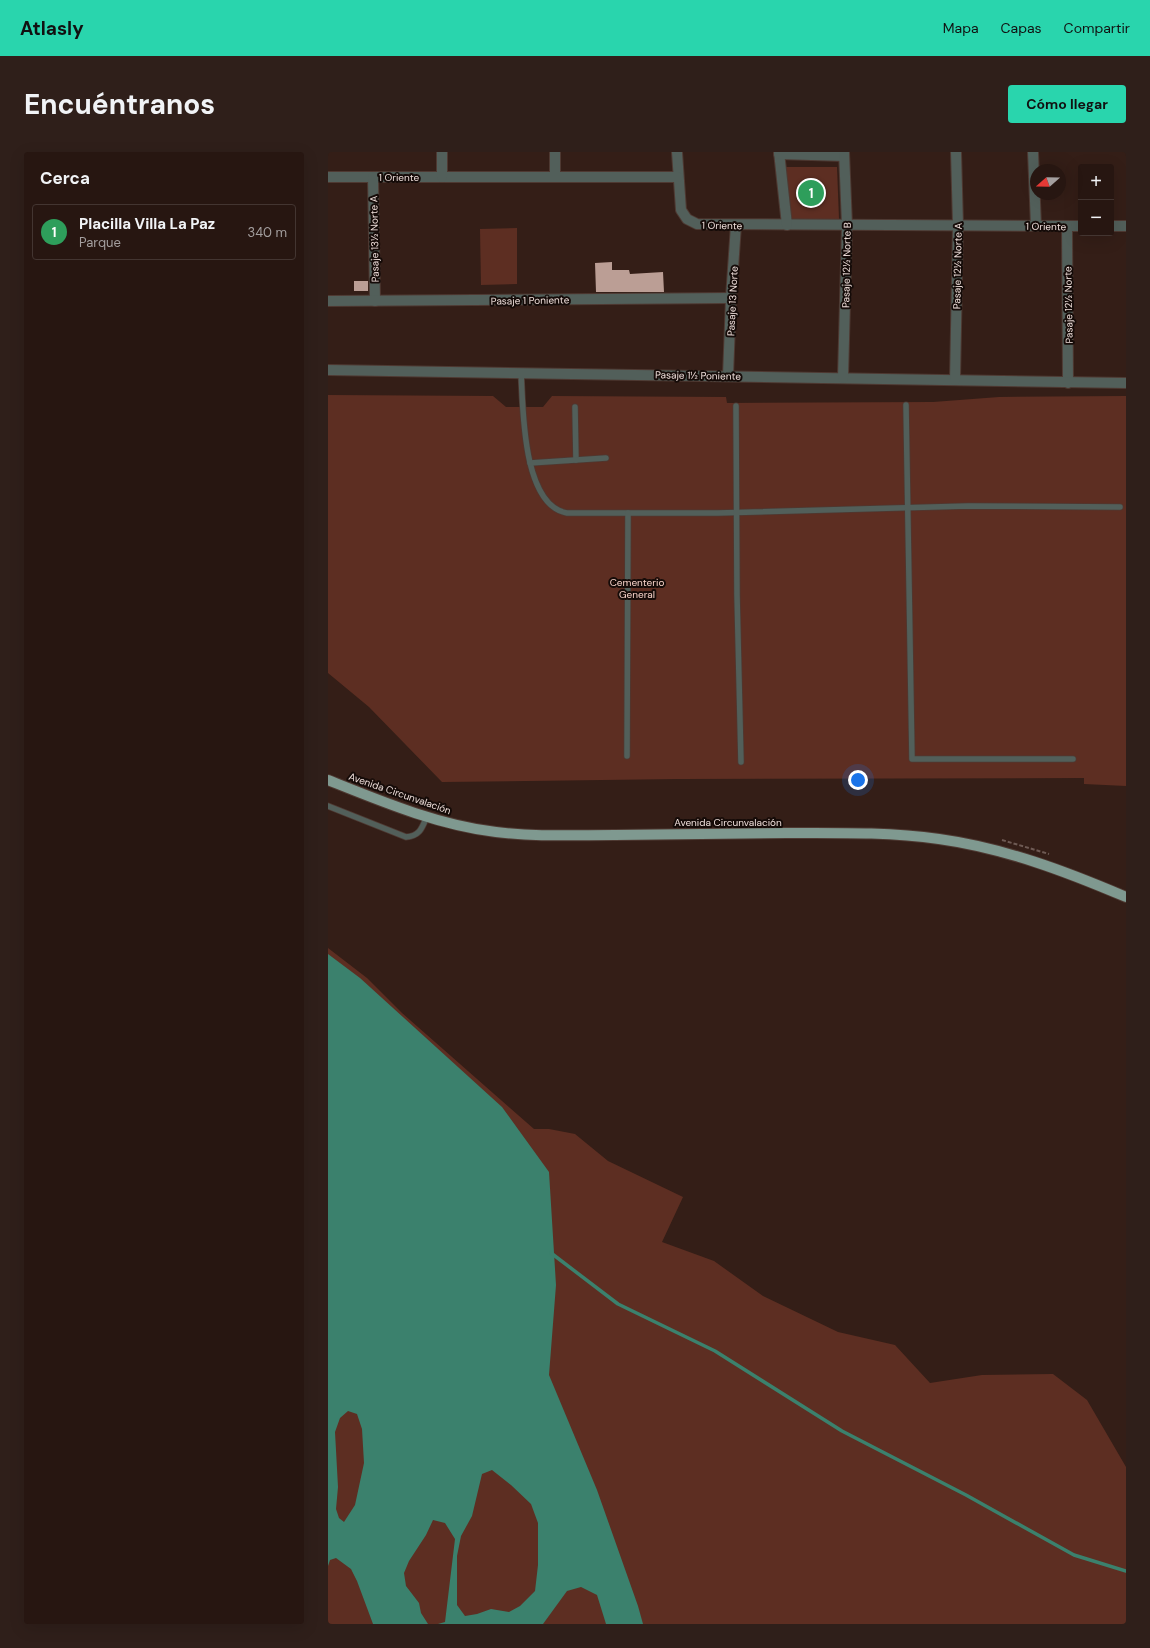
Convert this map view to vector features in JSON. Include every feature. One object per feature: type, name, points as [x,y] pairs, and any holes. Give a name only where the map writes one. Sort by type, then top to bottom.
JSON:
[{"type":"main road","name":"Avenida Circunvalación","points":[[328,780],[381,801],[427,816],[473,828],[518,834],[858,833],[939,839],[993,849],[1034,861],[1075,875],[1126,896]]},
{"type":"street","points":[[442,152],[442,177]]},
{"type":"street","points":[[555,152],[555,177]]},
{"type":"street","points":[[677,152],[678,177]]},
{"type":"street","name":"Pasaje 12½ Norte A","points":[[955,380],[958,225],[956,152]]},
{"type":"street","points":[[1033,152],[1036,226]]},
{"type":"street","points":[[787,225],[779,153],[844,154]]},
{"type":"street","name":"Pasaje 12½ Norte B","points":[[842,378],[847,225],[844,154]]},
{"type":"street","name":"1 Oriente","points":[[328,177],[678,177],[679,205],[683,215],[687,219],[697,224],[1078,226]]},
{"type":"street","name":"Pasaje 13½ Norte A","points":[[373,177],[375,301]]},
{"type":"street","name":"Pasaje 13 Norte","points":[[728,376],[736,225]]},
{"type":"street","name":"Pasaje 12½ Norte","points":[[1067,226],[1068,383]]},
{"type":"street","points":[[1114,226],[1126,226]]},
{"type":"street","name":"Pasaje 1 Poniente","points":[[328,301],[731,298]]},
{"type":"street","name":"Pasaje 1½ Poniente","points":[[328,370],[521,372],[1126,384]]},
{"type":"lane","points":[[521,372],[527,446],[533,476],[544,495],[555,509],[560,512],[736,512],[968,506],[1120,507]]},
{"type":"lane","points":[[906,405],[912,759],[1073,759]]},
{"type":"lane","points":[[736,406],[736,512],[741,762]]},
{"type":"lane","points":[[575,407],[576,460]]},
{"type":"lane","points":[[530,463],[606,458]]},
{"type":"lane","points":[[627,756],[628,513]]},
{"type":"lane","points":[[328,806],[406,837],[417,835],[421,830],[427,816]]},
{"type":"green space","points":[[783,167],[837,167],[839,219],[785,220]]},
{"type":"green space","points":[[517,228],[517,284],[481,285],[480,229]]},
{"type":"green space","name":"Cementerio General","points":[[328,395],[493,396],[506,407],[543,407],[552,396],[726,397],[727,403],[933,402],[999,397],[1126,396],[1126,786],[1084,784],[1084,778],[678,779],[442,782],[369,707],[328,673]]},
{"type":"green space","points":[[328,948],[367,978],[402,1013],[534,1129],[549,1129],[575,1134],[608,1161],[683,1197],[662,1242],[714,1261],[763,1296],[838,1332],[895,1345],[930,1383],[982,1375],[1053,1374],[1087,1400],[1126,1467],[1126,1624],[328,1624]]},
{"type":"water","points":[[328,954],[360,978],[502,1107],[549,1172],[556,1285],[549,1375],[597,1490],[643,1624],[606,1624],[597,1595],[581,1587],[567,1591],[543,1624],[438,1624],[445,1622],[455,1539],[445,1523],[433,1520],[426,1535],[409,1561],[404,1573],[406,1586],[419,1603],[421,1613],[428,1624],[373,1624],[351,1569],[336,1558],[330,1560],[328,1566]],"holes":[[[348,1411],[357,1414],[362,1429],[364,1463],[355,1505],[344,1522],[339,1518],[336,1509],[338,1487],[335,1432],[340,1418]],[[492,1470],[531,1504],[538,1523],[538,1565],[535,1591],[520,1606],[509,1612],[491,1609],[465,1616],[457,1605],[457,1556],[461,1536],[472,1516],[482,1474]]]},
{"type":"building","points":[[612,262],[612,270],[629,270],[630,274],[663,272],[664,292],[596,292],[595,263]]},
{"type":"building","points":[[354,281],[368,281],[368,291],[354,291]]},
{"type":"waterway","points":[[551,1253],[618,1304],[715,1351],[842,1431],[966,1495],[1074,1555],[1126,1571]]},
{"type":"place","name":"Placilla Villa La Paz","points":[[811,193]]}]
